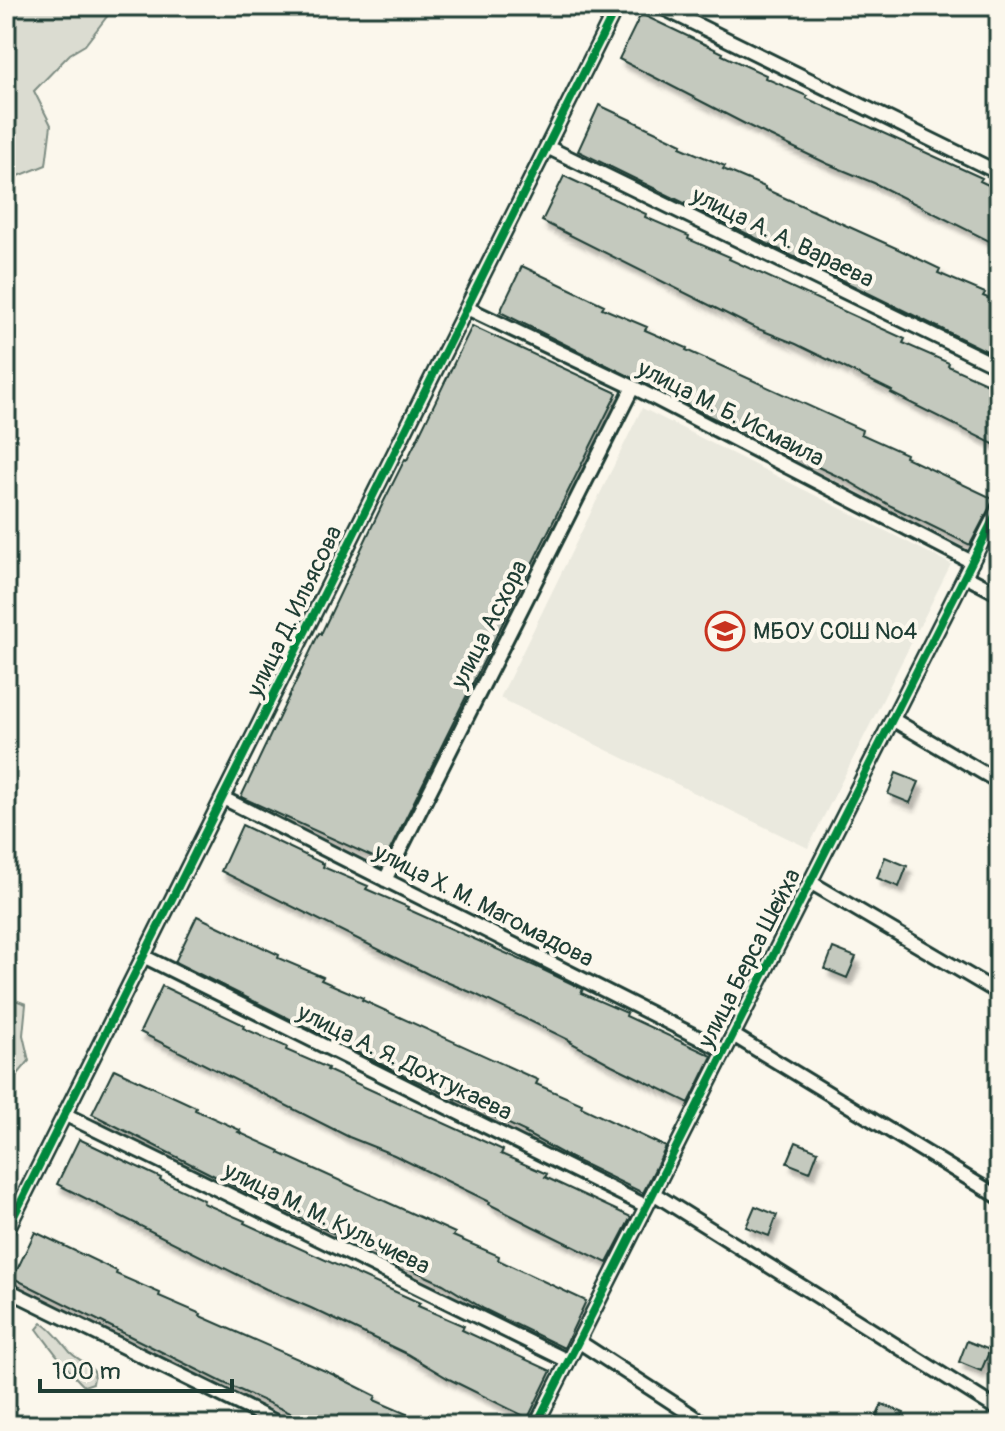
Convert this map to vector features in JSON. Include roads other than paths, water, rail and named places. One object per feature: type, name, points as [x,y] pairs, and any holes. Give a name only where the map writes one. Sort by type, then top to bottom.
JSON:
[{"type":"street","name":"улица Д. Ильясова","points":[[6,1232],[617,6]]},
{"type":"street","points":[[659,6],[999,173]]},
{"type":"street","name":"улица А. А. Вараева","points":[[547,147],[999,367]]},
{"type":"street","name":"улица М. Б. Исмаила","points":[[467,308],[633,387],[972,562]]},
{"type":"street","name":"улица Асхора","points":[[385,880],[633,387]]},
{"type":"street","name":"улица Берса Шейха","points":[[536,1425],[999,508]]},
{"type":"street","points":[[965,576],[999,594]]},
{"type":"street","points":[[892,719],[999,782]]},
{"type":"street","name":"улица Х. М. Магомадова","points":[[223,798],[725,1051]]},
{"type":"street","points":[[810,882],[999,993]]},
{"type":"street","name":"улица А. Я. Дохтукаева","points":[[145,957],[646,1206]]},
{"type":"street","points":[[733,1035],[999,1197]]},
{"type":"street","name":"улица М. М. Кульчиева","points":[[66,1115],[568,1361]]},
{"type":"street","points":[[653,1193],[999,1410]]},
{"type":"street","points":[[6,1289],[282,1425]]},
{"type":"street","points":[[578,1341],[707,1425]]},
{"type":"place","name":"МБОУ СОШ №4","points":[[725,631]]}]
